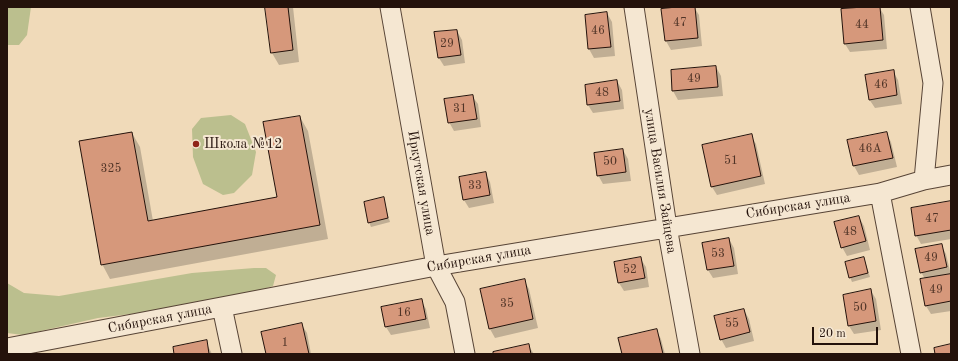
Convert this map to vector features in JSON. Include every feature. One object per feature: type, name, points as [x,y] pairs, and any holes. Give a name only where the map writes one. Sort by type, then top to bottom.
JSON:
[{"type":"street","name":"Иркутская улица","points":[[390,7],[436,266],[455,302],[465,354]]},
{"type":"street","name":"улица Василия Зайцева","points":[[634,7],[667,227],[690,354]]},
{"type":"street","points":[[920,7],[933,83],[924,180]]},
{"type":"street","name":"Сибирская улица","points":[[7,348],[436,266],[880,193],[924,180],[951,175]]},
{"type":"street","points":[[880,193],[911,354]]},
{"type":"street","points":[[222,307],[232,354]]},
{"type":"green space","points":[[7,7],[31,7],[27,35],[19,45],[7,45]]},
{"type":"green space","points":[[231,115],[245,124],[256,152],[252,175],[234,193],[223,195],[203,184],[193,157],[192,129],[201,118]]},
{"type":"green space","points":[[266,268],[276,275],[273,286],[220,303],[98,318],[23,335],[7,333],[7,283],[24,293],[59,296],[192,273]]},
{"type":"building","points":[[265,7],[288,7],[293,50],[271,53]]},
{"type":"building","points":[[695,7],[698,38],[665,41],[661,9]]},
{"type":"building","points":[[880,7],[883,40],[844,44],[841,9]]},
{"type":"building","points":[[607,12],[611,47],[588,49],[585,15]]},
{"type":"building","points":[[457,30],[461,55],[438,58],[434,32]]},
{"type":"building","points":[[716,66],[718,87],[672,91],[671,70]]},
{"type":"building","points":[[894,70],[897,95],[869,100],[865,75]]},
{"type":"building","points":[[617,80],[620,101],[587,105],[585,85]]},
{"type":"building","points":[[473,95],[477,119],[448,123],[444,99]]},
{"type":"building","points":[[300,116],[320,225],[101,265],[79,141],[132,132],[148,221],[277,197],[263,122]]},
{"type":"building","points":[[887,132],[893,158],[853,166],[847,140]]},
{"type":"building","points":[[752,134],[761,176],[711,187],[702,145]]},
{"type":"building","points":[[623,149],[626,172],[597,176],[594,153]]},
{"type":"building","points":[[486,172],[490,195],[463,200],[459,177]]},
{"type":"building","points":[[384,197],[388,218],[368,223],[364,202]]},
{"type":"building","points":[[951,201],[951,230],[915,236],[911,208]]},
{"type":"building","points":[[859,216],[866,241],[841,248],[834,222]]},
{"type":"building","points":[[729,238],[734,266],[707,270],[702,243]]},
{"type":"building","points":[[942,244],[947,267],[920,273],[915,249]]},
{"type":"building","points":[[641,257],[645,278],[618,283],[614,262]]},
{"type":"building","points":[[864,257],[868,273],[849,278],[845,262]]},
{"type":"building","points":[[951,274],[951,301],[925,306],[920,279]]},
{"type":"building","points":[[525,279],[533,319],[489,329],[480,289]]},
{"type":"building","points":[[871,289],[876,321],[848,326],[843,295]]},
{"type":"building","points":[[422,299],[426,319],[385,327],[381,307]]},
{"type":"building","points":[[744,309],[750,332],[720,340],[714,316]]},
{"type":"building","points":[[302,323],[309,354],[266,354],[261,332]]},
{"type":"building","points":[[657,329],[663,354],[622,354],[618,338]]},
{"type":"building","points":[[207,340],[209,354],[174,354],[173,347]]},
{"type":"building","points":[[529,344],[531,354],[493,354],[493,352]]},
{"type":"building","points":[[951,344],[951,354],[935,354],[934,348]]},
{"type":"place","name":"Школа №12","points":[[196,144]]}]
